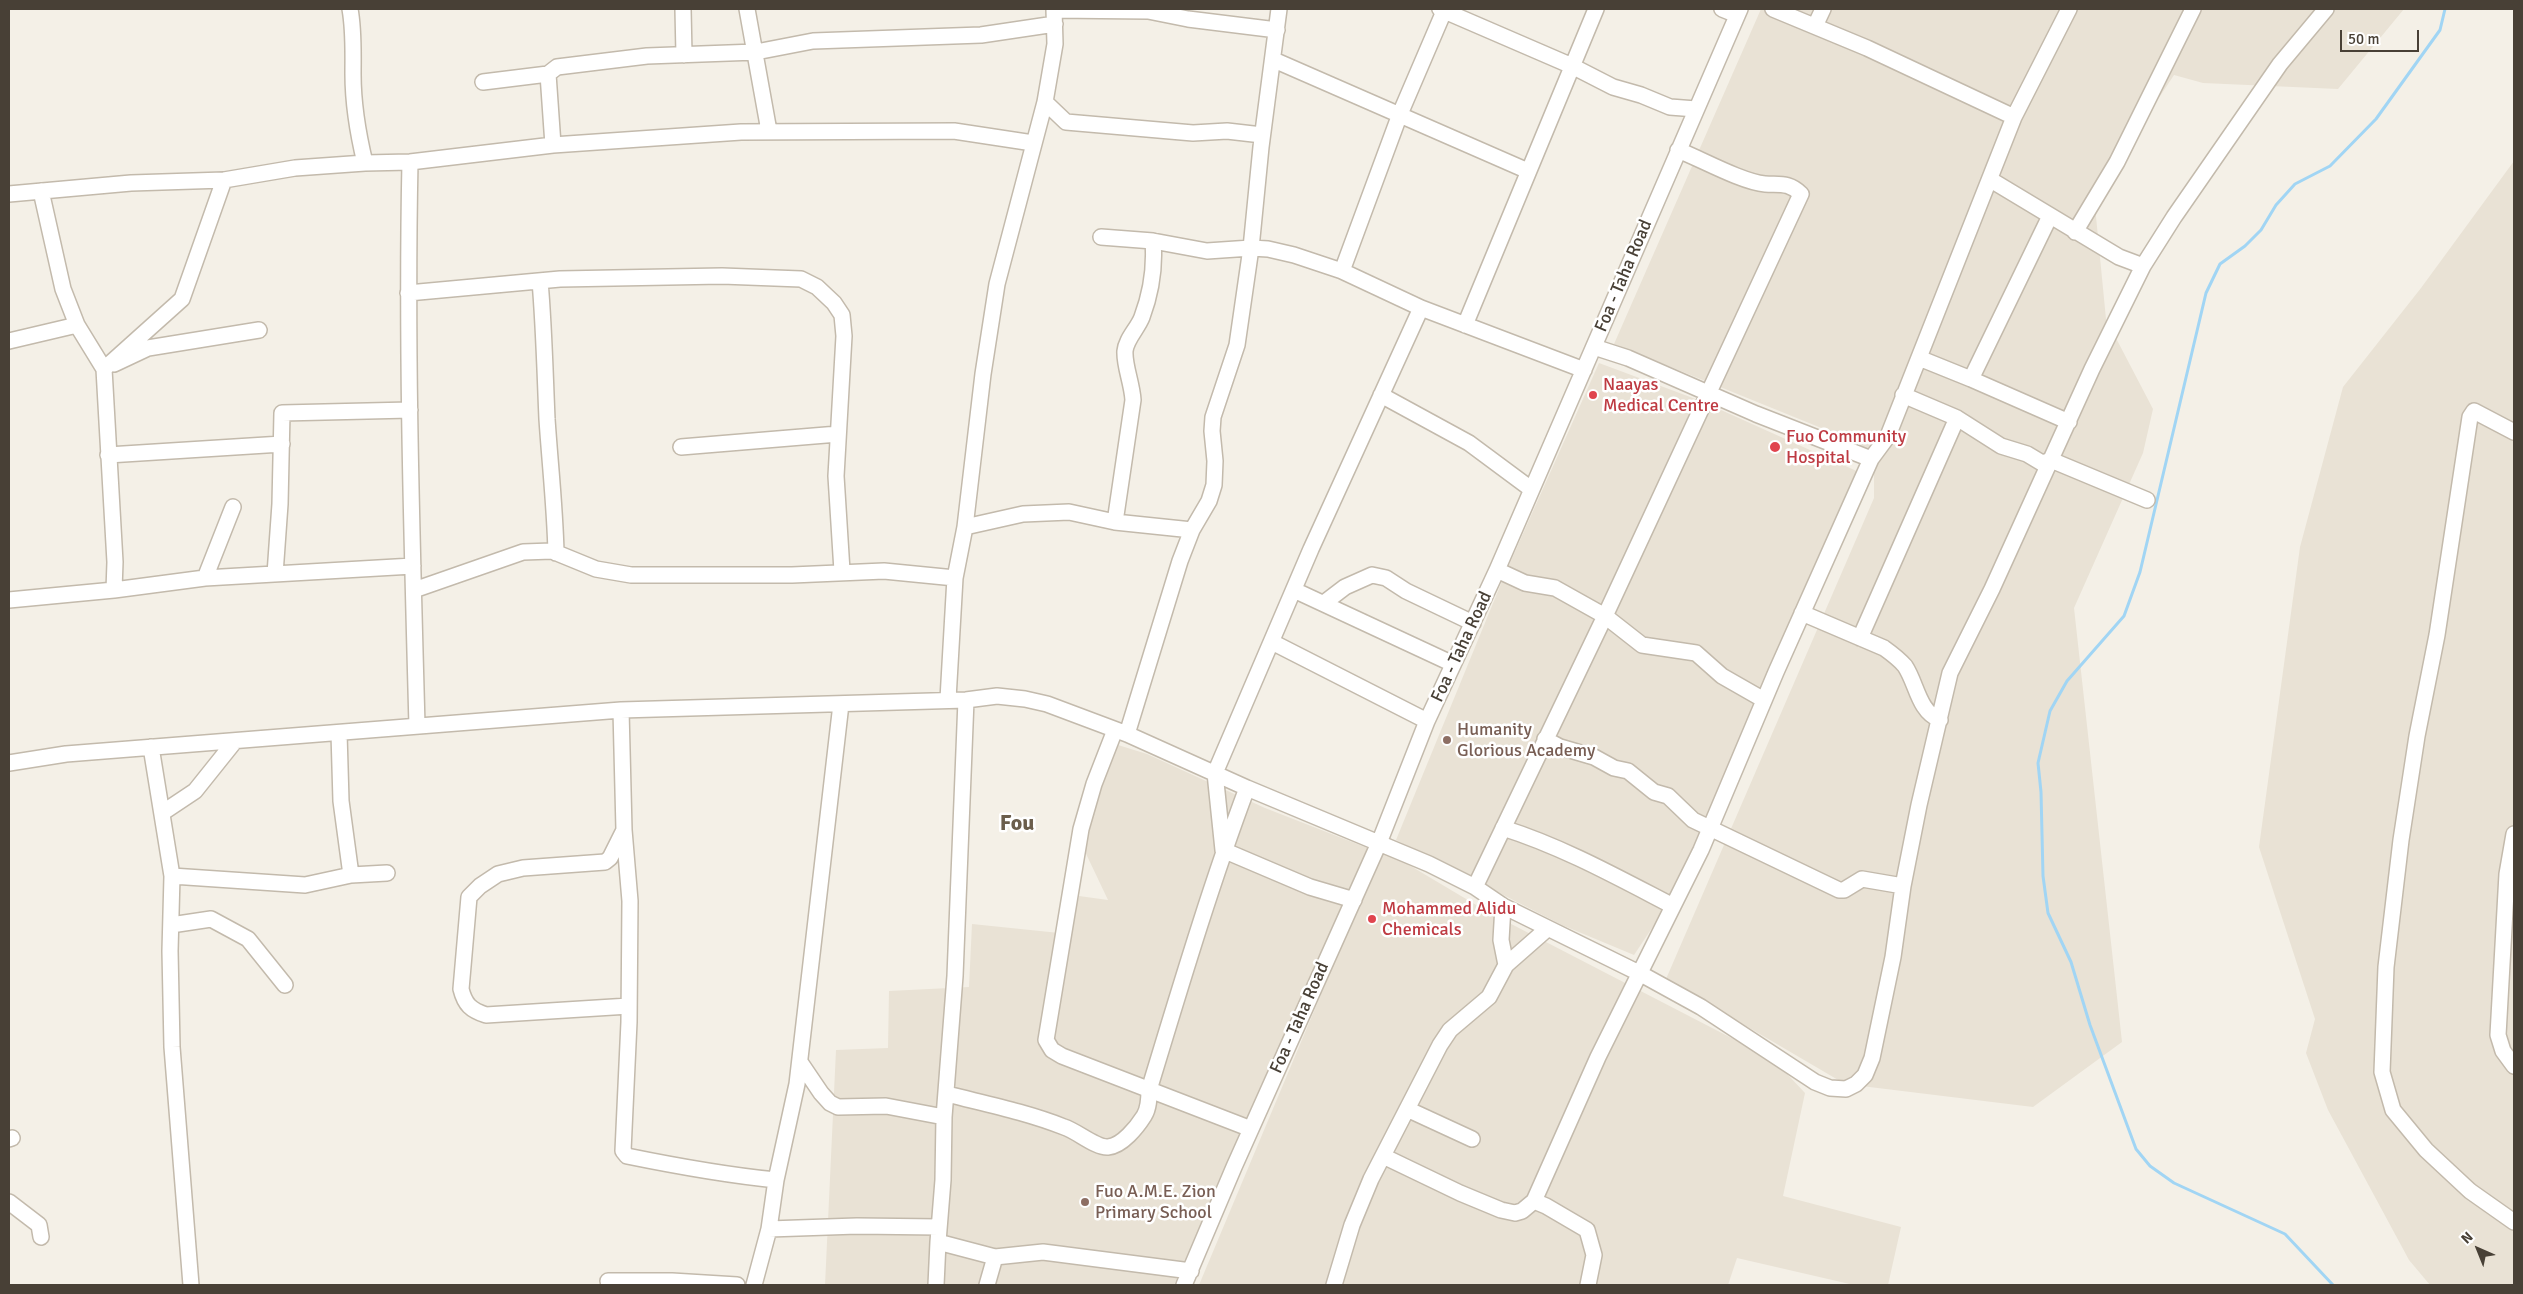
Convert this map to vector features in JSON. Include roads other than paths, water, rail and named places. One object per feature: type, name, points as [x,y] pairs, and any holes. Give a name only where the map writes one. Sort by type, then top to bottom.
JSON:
[{"type":"street","points":[[350,9],[358,134],[365,162]]},
{"type":"street","points":[[683,9],[684,54]]},
{"type":"street","points":[[747,9],[756,52],[768,131]]},
{"type":"street","points":[[1251,1129],[1062,1056],[1052,1050],[1046,1040],[1081,829],[1094,784],[1121,732],[1192,530],[1202,516],[1214,485],[1213,417],[1237,345],[1251,248],[1262,135],[1274,60],[1279,9]]},
{"type":"street","points":[[1342,271],[1400,114],[1443,9],[1572,66],[1613,87],[1641,95],[1670,108],[1696,110]]},
{"type":"street","points":[[1465,325],[1596,9]]},
{"type":"street","points":[[1722,9],[1738,12]]},
{"type":"street","points":[[1773,9],[1867,48],[2014,117]]},
{"type":"street","points":[[1815,26],[1823,9]]},
{"type":"street","points":[[1383,1156],[1460,1193],[1501,1210],[1515,1213],[1522,1211],[1534,1201],[1590,1074],[1689,876],[1802,613],[1871,460],[1888,436],[1951,272],[1991,180],[2014,117],[2069,9]]},
{"type":"street","points":[[2075,232],[2116,162],[2194,9]]},
{"type":"street","points":[[9,763],[66,754],[621,710],[966,700],[996,696],[1025,699],[1047,704],[1121,732],[1247,788],[1379,843],[1475,887],[1503,906],[1641,974],[1701,1007],[1815,1082],[1830,1088],[1846,1089],[1856,1084],[1865,1075],[1872,1058],[1893,957],[1903,886],[1919,805],[1950,673],[1992,590],[2030,501],[2144,266],[2174,217],[2280,64],[2326,9]]},
{"type":"street","points":[[483,82],[548,74],[556,67],[647,56],[756,52],[813,41],[982,35],[1054,14],[1148,11],[1188,19],[1277,30]]},
{"type":"street","name":"Foa - Taha Road","points":[[1184,1285],[1251,1129],[1379,843],[1427,721],[1497,570],[1738,12]]},
{"type":"street","points":[[948,700],[955,578],[965,527],[997,284],[1045,102],[1056,44],[1054,14]]},
{"type":"street","points":[[1274,60],[1528,171]]},
{"type":"street","points":[[548,74],[553,145]]},
{"type":"street","points":[[1045,102],[1066,122],[1194,133],[1227,131],[1262,135]]},
{"type":"street","points":[[9,194],[131,183],[224,180],[295,168],[365,162],[410,162],[553,145],[768,131],[954,131],[1033,143]]},
{"type":"street","points":[[1475,887],[1710,393],[1800,194],[1791,185],[1764,184],[1750,180],[1678,150]]},
{"type":"street","points":[[410,162],[408,293],[417,726]]},
{"type":"street","points":[[104,369],[182,299],[224,180]]},
{"type":"street","points":[[1991,180],[2119,257],[2144,266]]},
{"type":"street","points":[[41,191],[56,265],[77,325],[104,369],[115,562],[114,590]]},
{"type":"street","points":[[1971,378],[2050,216]]},
{"type":"street","points":[[1101,237],[1153,241],[1207,251],[1251,248],[1294,255],[1342,271],[1421,308],[1584,370]]},
{"type":"street","points":[[1115,522],[1133,400],[1132,383],[1125,363],[1125,349],[1142,317],[1154,263],[1153,241]]},
{"type":"street","points":[[408,293],[540,281],[722,276],[801,279],[817,287],[834,302],[842,315],[844,336],[836,476],[842,571]]},
{"type":"street","points":[[540,281],[546,346],[548,419],[555,499],[556,553]]},
{"type":"street","points":[[1223,850],[1215,773],[1294,590],[1421,308]]},
{"type":"street","points":[[9,341],[77,325]]},
{"type":"street","points":[[104,369],[148,348],[259,330]]},
{"type":"street","points":[[1594,347],[1628,358],[1871,460]]},
{"type":"street","points":[[1919,358],[1971,378],[2069,422]]},
{"type":"street","points":[[1381,395],[1469,443],[1531,489]]},
{"type":"street","points":[[1903,395],[1956,418],[2001,446],[2027,454],[2042,463],[2051,460],[2147,500]]},
{"type":"street","points":[[275,574],[280,504],[282,413],[410,410]]},
{"type":"street","points":[[2514,432],[2474,411],[2470,417],[2438,635],[2417,736],[2401,840],[2386,967],[2382,1040],[2382,1072],[2393,1110],[2426,1150],[2463,1185],[2514,1222]]},
{"type":"street","points":[[1860,638],[1956,418]]},
{"type":"street","points":[[681,446],[838,434]]},
{"type":"street","points":[[108,455],[282,444]]},
{"type":"street","points":[[205,578],[234,507]]},
{"type":"street","points":[[965,527],[1023,514],[1069,512],[1115,522],[1192,530]]},
{"type":"street","points":[[414,590],[523,552],[556,553],[596,569],[631,575],[792,575],[842,571],[914,573],[955,578]]},
{"type":"street","points":[[9,600],[114,590],[205,578],[413,566]]},
{"type":"street","points":[[1497,570],[1524,583],[1555,588],[1605,616],[1642,645],[1696,653],[1722,676],[1764,700]]},
{"type":"street","points":[[1324,604],[1345,587],[1372,575],[1386,578],[1406,591],[1473,622]]},
{"type":"street","points":[[1294,590],[1453,664]]},
{"type":"street","points":[[1802,613],[1884,648],[1904,665],[1926,711],[1940,720]]},
{"type":"street","points":[[1272,642],[1427,721]]},
{"type":"street","points":[[936,1285],[943,1180],[944,1117],[947,1094],[963,818],[966,700]]},
{"type":"street","points":[[754,1285],[769,1229],[776,1180],[800,1062],[841,704]]},
{"type":"street","points":[[621,710],[624,830],[630,901],[629,1006],[623,1151],[627,1156],[725,1175],[776,1180]]},
{"type":"street","points":[[339,732],[341,801],[351,875]]},
{"type":"street","points":[[1545,739],[1560,747],[1594,757],[1614,768],[1628,771],[1654,792],[1668,796],[1693,820],[1840,890],[1844,890],[1862,879],[1903,886]]},
{"type":"street","points":[[162,813],[195,790],[235,741]]},
{"type":"street","points":[[151,747],[172,876],[172,1047],[191,1285]]},
{"type":"street","points":[[947,1094],[1023,1113],[1062,1126],[1079,1133],[1098,1146],[1107,1148],[1117,1145],[1125,1139],[1145,1115],[1149,1090],[1223,850],[1247,788]]},
{"type":"street","points":[[1503,828],[1534,838],[1581,858],[1673,906]]},
{"type":"street","points":[[624,830],[610,858],[605,862],[523,868],[498,874],[480,886],[469,898],[461,989],[464,1002],[474,1011],[486,1015],[629,1006]]},
{"type":"street","points":[[2514,834],[2507,874],[2510,911],[2498,1035],[2503,1052],[2514,1066]]},
{"type":"street","points":[[1223,850],[1310,887],[1354,900]]},
{"type":"street","points":[[172,876],[305,885],[351,875],[387,874]]},
{"type":"street","points":[[1503,906],[1501,940],[1506,965]]},
{"type":"street","points":[[171,925],[210,918],[248,939],[285,985]]},
{"type":"street","points":[[1334,1285],[1352,1225],[1383,1156],[1450,1030],[1489,998],[1506,965],[1548,929]]},
{"type":"street","points":[[800,1062],[821,1093],[830,1103],[838,1108],[886,1106],[944,1117]]},
{"type":"street","points":[[1407,1109],[1472,1139]]},
{"type":"street","points":[[1534,1201],[1587,1230],[1594,1255],[1588,1285]]},
{"type":"street","points":[[9,1202],[39,1225],[41,1237]]},
{"type":"street","points":[[769,1229],[857,1226],[938,1235],[995,1258],[1043,1252],[1191,1271]]},
{"type":"street","points":[[987,1285],[995,1258]]},
{"type":"street","points":[[608,1281],[672,1281],[737,1285]]},
{"type":"waterway","points":[[2333,1285],[2285,1234],[2174,1183],[2150,1166],[2136,1149],[2090,1025],[2071,962],[2048,913],[2043,876],[2041,792],[2038,763],[2050,711],[2067,681],[2124,616],[2140,572],[2206,293],[2220,264],[2245,246],[2261,230],[2276,205],[2295,184],[2330,166],[2376,119],[2440,30],[2445,9]]},
{"type":"place","name":"Naayas Medical Centre","points":[[1593,395]]},
{"type":"place","name":"Fuo Community Hospital","points":[[1775,447]]},
{"type":"place","name":"Humanity Glorious Academy","points":[[1447,740]]},
{"type":"place","name":"Mohammed Alidu Chemicals","points":[[1372,919]]},
{"type":"place","name":"Fuo A.M.E. Zion Primary School","points":[[1085,1202]]},
{"type":"district","name":"Fou","points":[[1017,824]]}]
